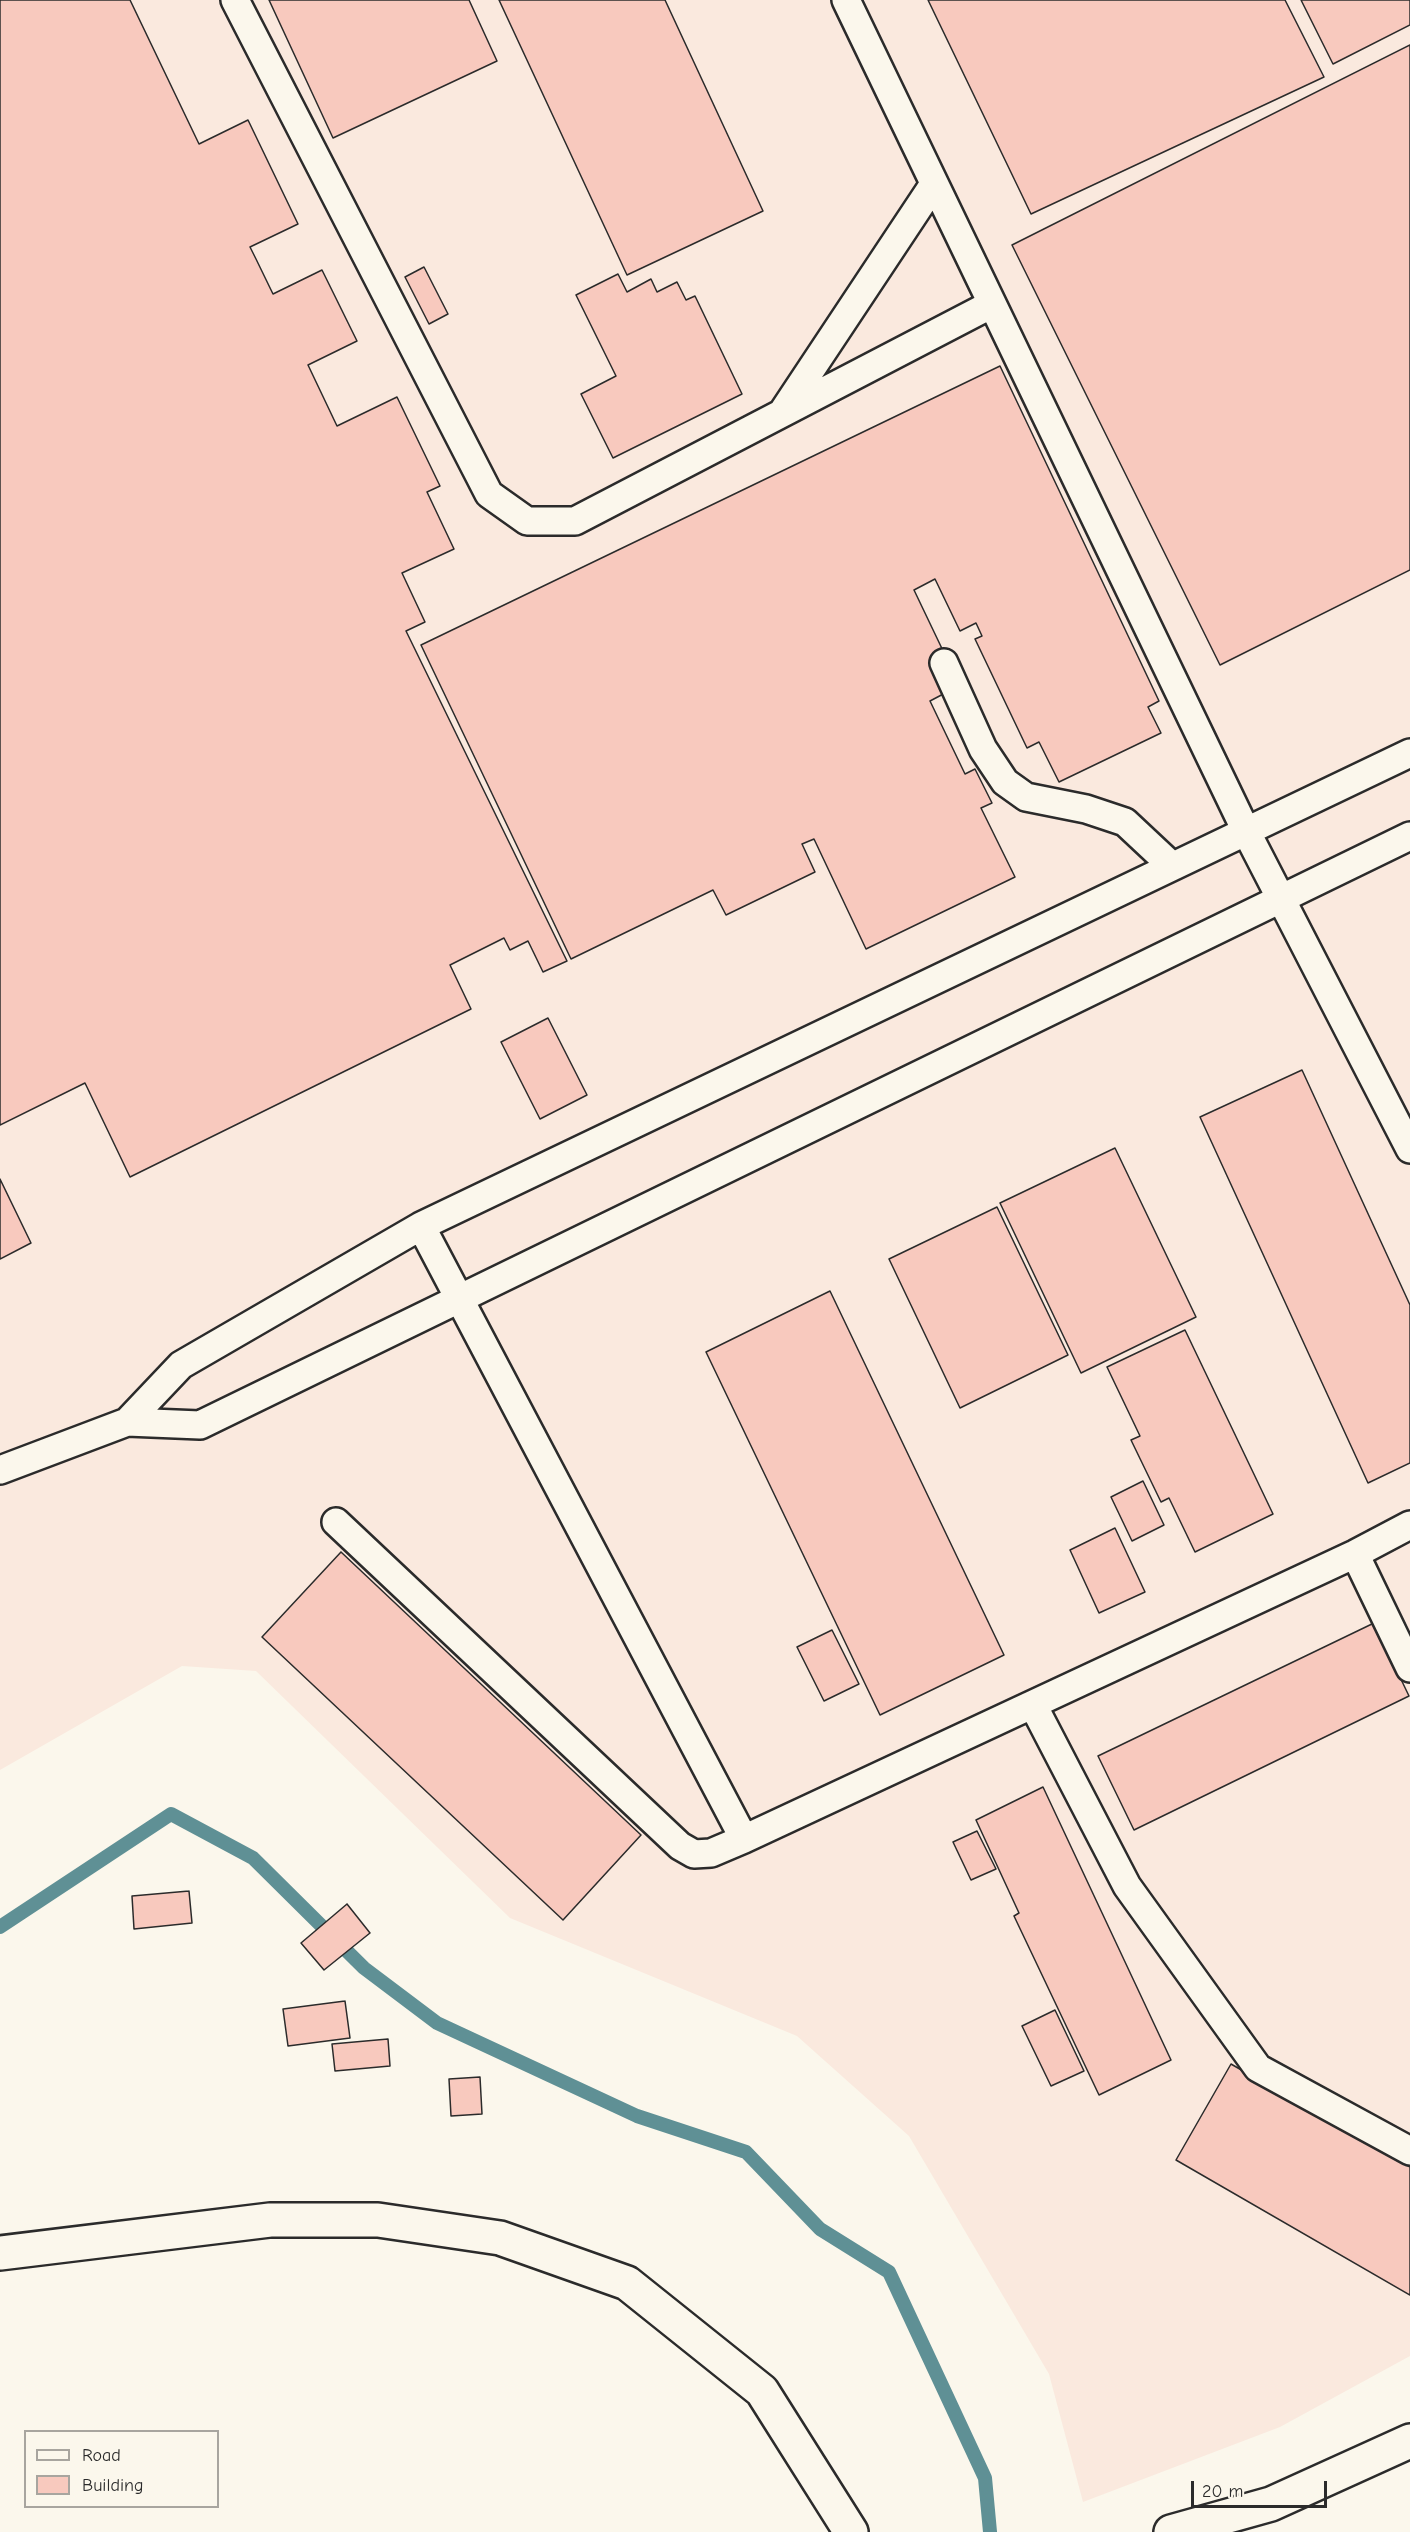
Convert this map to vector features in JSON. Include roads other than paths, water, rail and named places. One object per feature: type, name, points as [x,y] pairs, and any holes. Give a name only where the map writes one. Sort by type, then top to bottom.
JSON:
[{"type":"street","points":[[0,2253],[270,2220],[378,2220],[500,2238],[627,2283],[762,2391],[851,2532]]},
{"type":"street","points":[[1171,2532],[1271,2504],[1410,2442]]},
{"type":"lane","points":[[234,0],[489,494],[526,521],[575,521],[992,304]]},
{"type":"lane","points":[[846,0],[1246,831],[1410,1149]]},
{"type":"lane","points":[[781,413],[934,184]]},
{"type":"lane","points":[[944,663],[983,749],[1005,782],[1026,797],[1086,809],[1125,822],[1172,866]]},
{"type":"lane","points":[[127,1422],[181,1365],[421,1226],[1410,753]]},
{"type":"lane","points":[[0,1470],[127,1422],[200,1425],[1410,836]]},
{"type":"lane","points":[[421,1226],[744,1839]]},
{"type":"lane","points":[[336,1522],[680,1846],[694,1854],[711,1854],[744,1839],[1355,1554],[1410,1525]]},
{"type":"lane","points":[[1355,1554],[1410,1668]]},
{"type":"lane","points":[[1033,1705],[1127,1886],[1258,2068],[1410,2151]]},
{"type":"waterway","points":[[0,1927],[171,1814],[253,1858],[364,1968],[437,2023],[637,2116],[746,2152],[820,2229],[889,2272],[985,2478],[990,2532]]}]
